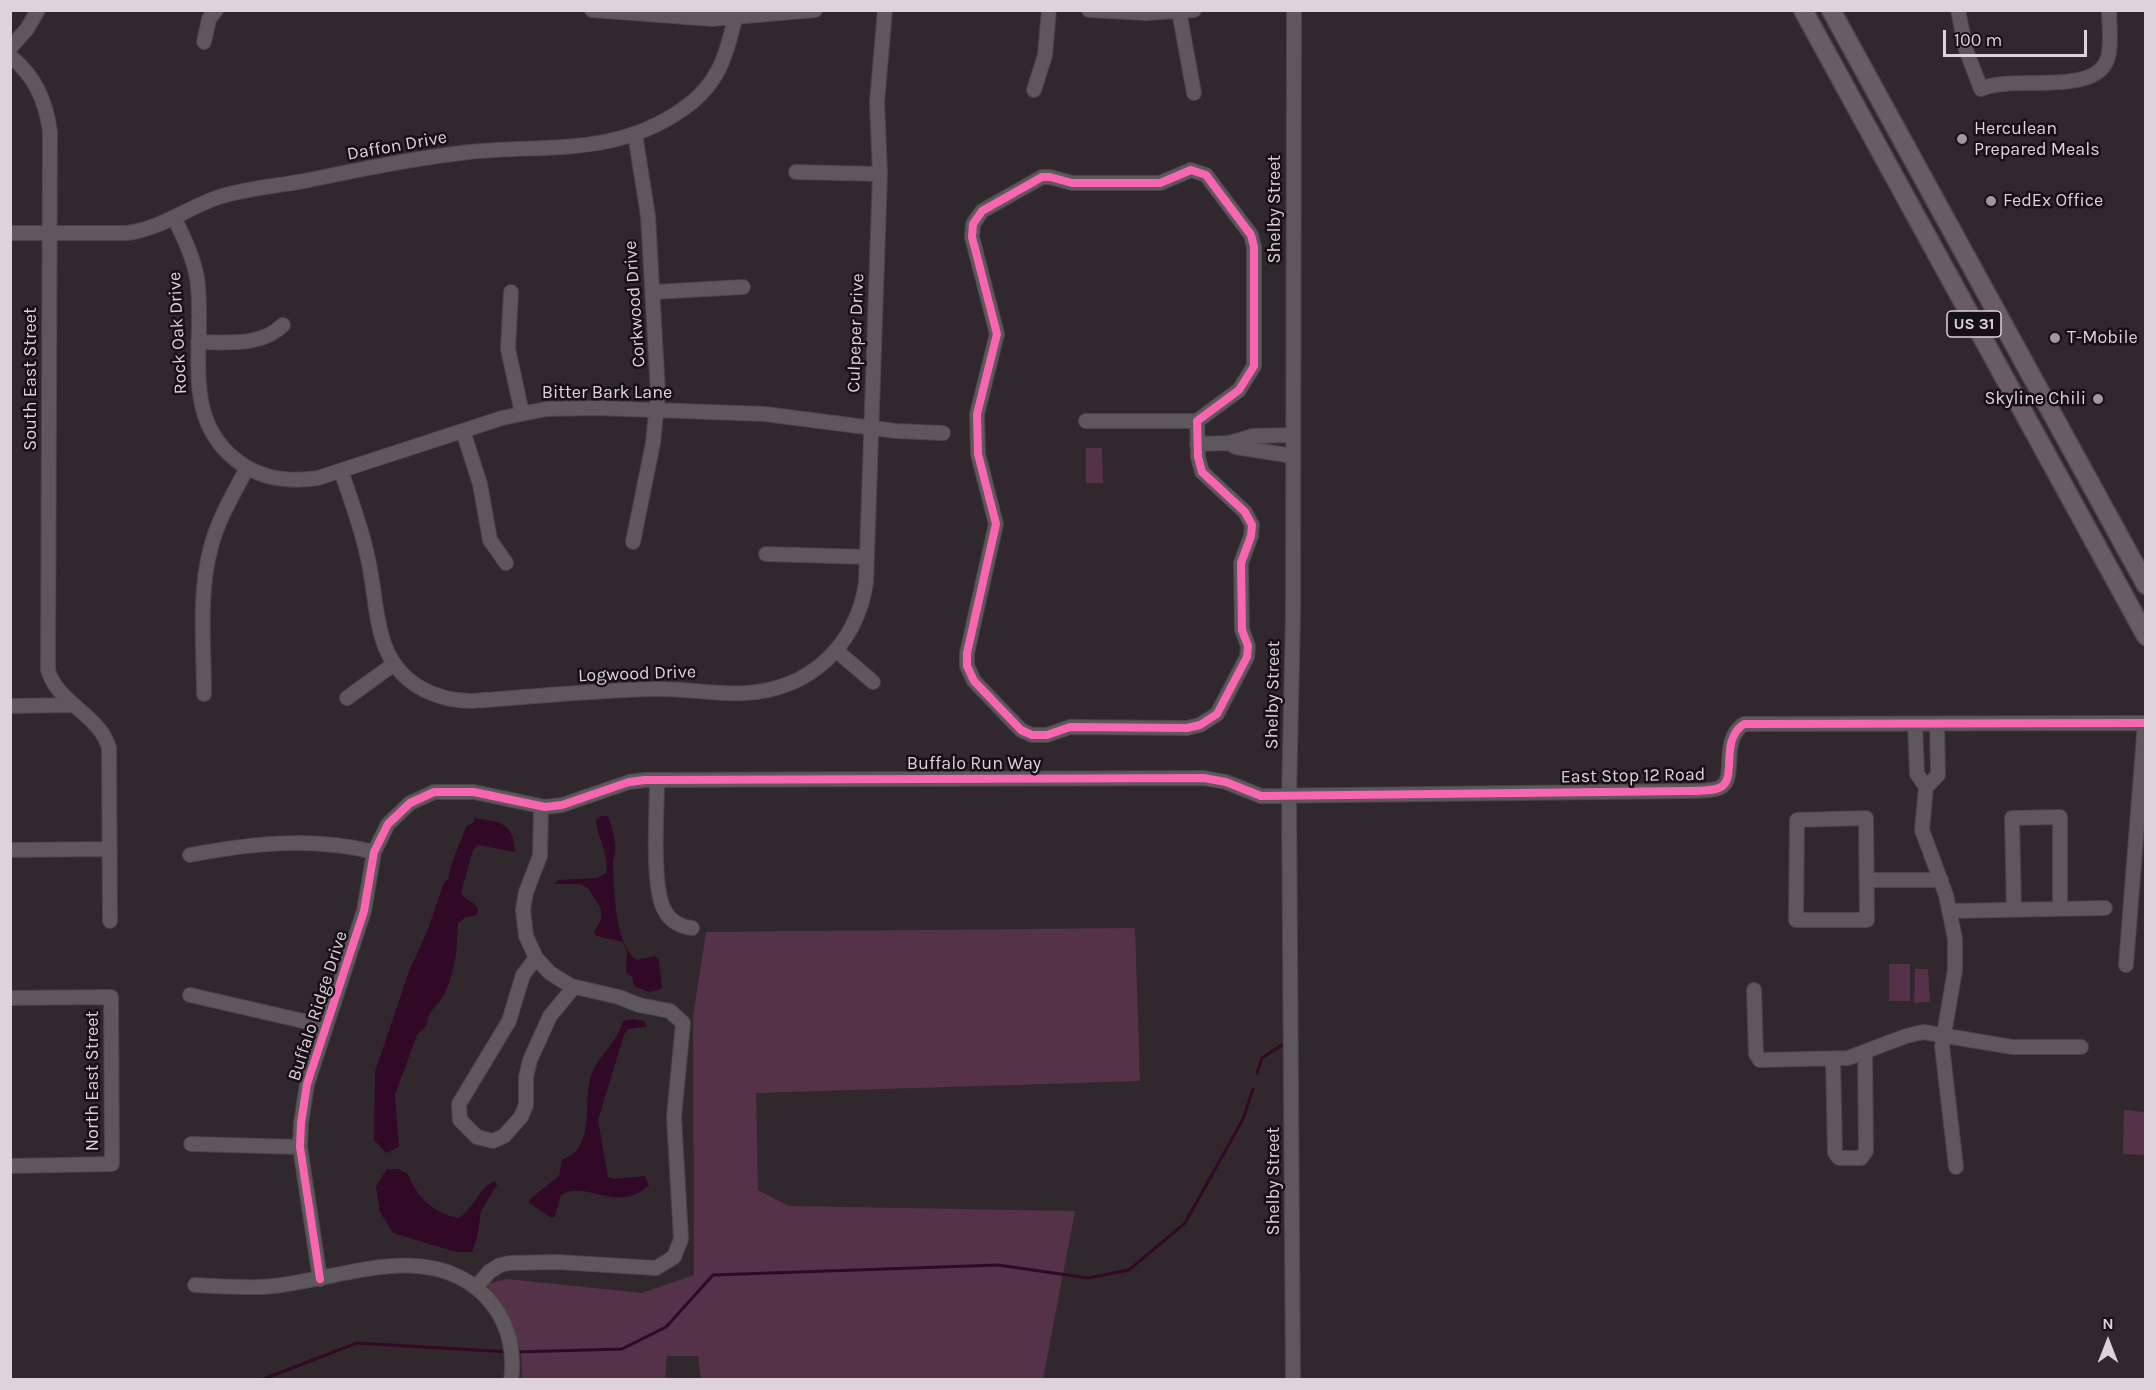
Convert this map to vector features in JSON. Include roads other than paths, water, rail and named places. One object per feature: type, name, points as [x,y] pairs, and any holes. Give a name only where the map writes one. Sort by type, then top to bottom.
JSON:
[{"type":"main road","name":"US 31","points":[[1803,10],[2145,636]]},
{"type":"main road","name":"US 31","points":[[1831,10],[2145,585]]},
{"type":"street","points":[[10,48],[27,29],[38,10]]},
{"type":"street","points":[[204,42],[209,19],[216,10]]},
{"type":"street","points":[[592,10],[680,18],[735,18],[815,10]]},
{"type":"street","name":"Culpeper Drive","points":[[837,651],[849,633],[860,609],[866,583],[880,174],[877,102],[885,10]]},
{"type":"street","points":[[1034,90],[1045,55],[1049,10]]},
{"type":"street","points":[[1089,10],[1128,13],[1194,10]]},
{"type":"street","name":"Shelby Street","points":[[1293,1380],[1289,796],[1293,456],[1294,10]]},
{"type":"street","points":[[1958,10],[1963,42],[1981,89],[1997,85],[2078,80],[2096,75],[2109,56],[2109,10]]},
{"type":"street","points":[[1179,11],[1194,93]]},
{"type":"street","name":"Daffon Drive","points":[[10,233],[127,233],[162,225],[220,197],[409,160],[470,152],[577,148],[614,142],[682,110],[706,90],[725,60],[735,18]]},
{"type":"street","name":"South East Street","points":[[10,56],[34,81],[47,115],[50,233],[48,670],[52,683],[101,733],[109,748],[110,921]]},
{"type":"street","name":"Corkwood Drive","points":[[633,542],[657,410],[653,292],[646,197],[635,134]]},
{"type":"street","points":[[1086,421],[1197,421],[1239,390],[1248,379],[1255,362],[1254,247],[1251,235],[1206,175],[1198,170],[1189,171],[1160,183],[1071,183],[1045,177],[982,211],[973,224],[972,237],[997,334],[977,414],[978,454],[996,524],[967,653],[967,666],[974,681],[997,705],[1022,730],[1036,736],[1047,735],[1070,727],[1187,728],[1200,725],[1217,714],[1248,655],[1242,630],[1240,563],[1252,527],[1245,512],[1202,472],[1197,444],[1197,421]]},
{"type":"street","points":[[796,172],[880,174]]},
{"type":"street","name":"Rock Oak Drive","points":[[174,218],[187,244],[197,278],[198,391],[206,422],[223,448],[247,468]]},
{"type":"street","points":[[653,292],[743,287]]},
{"type":"street","points":[[511,292],[508,349],[522,413]]},
{"type":"street","points":[[198,342],[249,341],[265,337],[283,325]]},
{"type":"street","name":"Bitter Bark Lane","points":[[247,468],[286,480],[318,478],[522,413],[565,407],[765,414],[871,428],[943,433]]},
{"type":"street","points":[[463,431],[480,484],[490,540],[506,563]]},
{"type":"street","points":[[1197,444],[1229,443],[1253,436],[1293,435]]},
{"type":"street","points":[[1229,443],[1236,447],[1293,456]]},
{"type":"street","points":[[204,694],[204,598],[207,561],[224,511],[247,468]]},
{"type":"street","points":[[340,471],[368,559],[380,633],[394,664],[347,698]]},
{"type":"street","points":[[766,554],[867,557]]},
{"type":"street","points":[[837,651],[873,682]]},
{"type":"street","name":"Logwood Drive","points":[[394,664],[413,683],[427,691],[450,699],[468,701],[654,689],[755,693],[777,689],[802,678],[821,666],[837,651]]},
{"type":"street","points":[[10,706],[73,705]]},
{"type":"street","points":[[2126,965],[2142,806],[2145,723]]},
{"type":"street","name":"East Stop 12 Road","points":[[1289,796],[1718,789],[1725,782],[1729,772],[1731,737],[1734,730],[1744,724],[2145,723]]},
{"type":"street","points":[[1915,724],[1917,774],[1926,787]]},
{"type":"street","points":[[1936,724],[1938,775],[1926,787],[1922,830],[1951,911],[1956,939],[1956,966],[1942,1036],[1945,1083],[1956,1167]]},
{"type":"street","name":"Buffalo Run Way","points":[[541,807],[562,804],[629,782],[657,780],[1204,778],[1226,782],[1261,796],[1289,796]]},
{"type":"street","points":[[657,780],[659,899],[670,918],[683,927],[692,928]]},
{"type":"street","name":"Buffalo Ridge Drive","points":[[320,1279],[300,1147],[307,1084],[364,911],[374,852],[388,824],[403,808],[434,792],[456,790],[541,807]]},
{"type":"street","points":[[476,1287],[489,1272],[505,1263],[557,1262],[650,1270],[659,1268],[674,1257],[681,1236],[674,1117],[684,1032],[682,1022],[670,1011],[574,987],[550,973],[536,958],[526,936],[523,910],[526,892],[540,853],[541,807]]},
{"type":"street","points":[[2014,910],[2012,818],[2060,817],[2060,908]]},
{"type":"street","points":[[1866,818],[1867,880],[1867,920],[1796,920],[1797,820],[1866,818]]},
{"type":"street","points":[[190,855],[273,843],[334,843],[374,852]]},
{"type":"street","points":[[10,850],[110,849]]},
{"type":"street","points":[[1867,880],[1941,880]]},
{"type":"street","points":[[1951,911],[2105,908]]},
{"type":"street","points":[[536,958],[523,975],[509,1021],[459,1104],[458,1114],[461,1122],[484,1140],[494,1141],[504,1136],[523,1115],[530,1060],[550,1016],[574,987]]},
{"type":"street","points":[[1754,990],[1758,1059],[1833,1059],[1864,1053],[1906,1036],[1923,1032],[2012,1047],[2081,1047]]},
{"type":"street","points":[[190,995],[325,1026]]},
{"type":"street","name":"North East Street","points":[[10,998],[111,997],[112,1164],[10,1166]]},
{"type":"street","points":[[1833,1059],[1835,1153],[1839,1158],[1861,1158],[1866,1151],[1864,1053]]},
{"type":"street","points":[[191,1144],[300,1147]]},
{"type":"street","points":[[195,1285],[261,1288],[402,1265],[425,1265],[449,1271],[476,1287],[501,1317],[512,1355],[511,1380]]},
{"type":"waterway","points":[[1257,1073],[1262,1058],[1285,1043]]},
{"type":"waterway","points":[[515,1352],[622,1349],[666,1327],[713,1275],[998,1265],[1088,1278],[1129,1270],[1185,1223],[1243,1119],[1253,1089]]},
{"type":"waterway","points":[[261,1380],[357,1343],[509,1352]]},
{"type":"place","name":"Herculean Prepared Meals","points":[[1962,139]]},
{"type":"place","name":"FedEx Office","points":[[1991,201]]},
{"type":"place","name":"T-Mobile","points":[[2055,338]]},
{"type":"place","name":"Skyline Chili","points":[[2098,399]]}]
